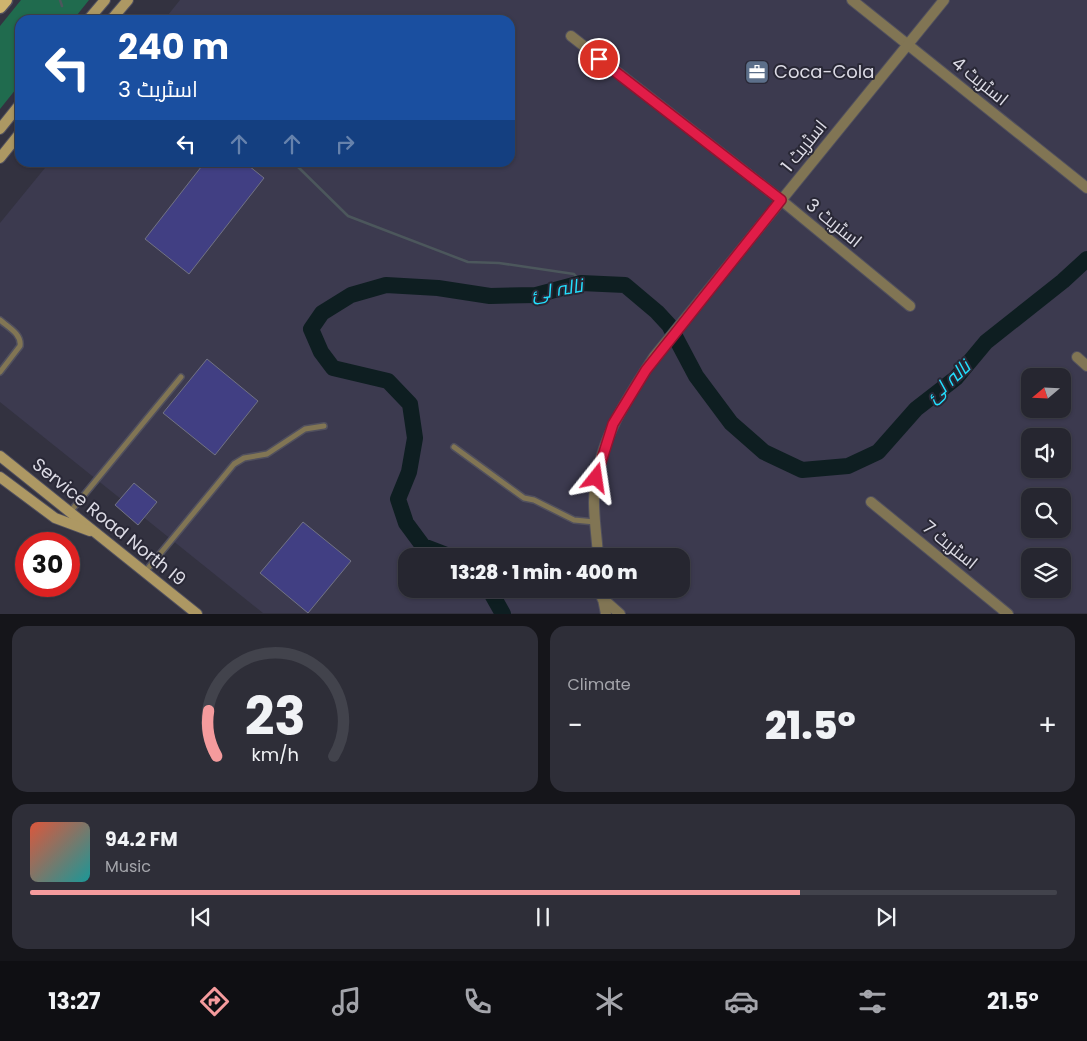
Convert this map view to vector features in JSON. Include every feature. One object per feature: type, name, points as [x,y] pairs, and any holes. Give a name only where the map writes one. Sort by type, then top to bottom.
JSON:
[{"type":"main road","points":[[0,7],[6,0]]},
{"type":"main road","points":[[92,15],[105,0]]},
{"type":"main road","points":[[115,15],[128,0]]},
{"type":"main road","points":[[0,129],[15,110]]},
{"type":"main road","points":[[0,158],[15,139]]},
{"type":"main road","name":"Service Road North I9","points":[[0,456],[197,614]]},
{"type":"main road","points":[[0,477],[55,518],[98,534]]},
{"type":"street","name":"اسٹریٹ 4","points":[[852,0],[1087,188]]},
{"type":"street","name":"اسٹریٹ 1","points":[[598,548],[596,478],[613,424],[654,357],[944,0]]},
{"type":"street","name":"اسٹریٹ 3","points":[[571,36],[781,200],[910,306]]},
{"type":"street","points":[[1076,357],[1087,366]]},
{"type":"street","name":"اسٹریٹ 7","points":[[871,502],[1008,614]]},
{"type":"street","points":[[602,598],[606,614]]},
{"type":"street","points":[[606,598],[620,614]]},
{"type":"lane","points":[[0,320],[19,336],[21,341],[20,346],[0,372]]},
{"type":"lane","points":[[70,512],[181,377]]},
{"type":"lane","points":[[146,572],[234,464],[249,457],[268,454],[305,429],[324,426]]},
{"type":"lane","points":[[454,447],[524,498],[534,500],[574,520],[596,522]]},
{"type":"shaded area","points":[[180,0],[1087,0],[1087,613],[263,613],[0,402],[0,223],[46,167],[515,167],[515,15],[168,15]]},
{"type":"green space","points":[[21,0],[89,0],[77,15],[15,15],[15,90],[0,109],[0,26]]},
{"type":"building","points":[[201,167],[250,167],[264,178],[189,274],[145,239]]},
{"type":"building","points":[[207,359],[258,401],[215,455],[163,413]]},
{"type":"building","points":[[134,483],[157,502],[138,525],[115,505]]},
{"type":"building","points":[[303,522],[351,561],[308,613],[260,573]]},
{"type":"waterway","points":[[60,0],[62,6]]},
{"type":"waterway","points":[[298,167],[348,216],[468,262],[499,263],[574,274],[581,283]]},
{"type":"waterway","name":"نالہ لئ","points":[[428,548],[423,546],[406,523],[398,499],[409,472],[415,438],[410,404],[388,381],[333,368],[321,352],[311,329],[322,313],[351,295],[386,285],[438,288],[490,296],[536,295],[581,283],[625,285],[657,312],[669,325],[696,376],[731,423],[764,452],[802,470],[848,466],[878,452],[916,409],[956,378],[986,342],[1063,281],[1087,259]]},
{"type":"waterway","name":"نالہ لئ","points":[[494,598],[503,614]]},
{"type":"place","name":"Coca-Cola","points":[[757,72]]},
{"type":"route","points":[[596,478],[613,424],[654,357],[781,200],[599,59]]}]
